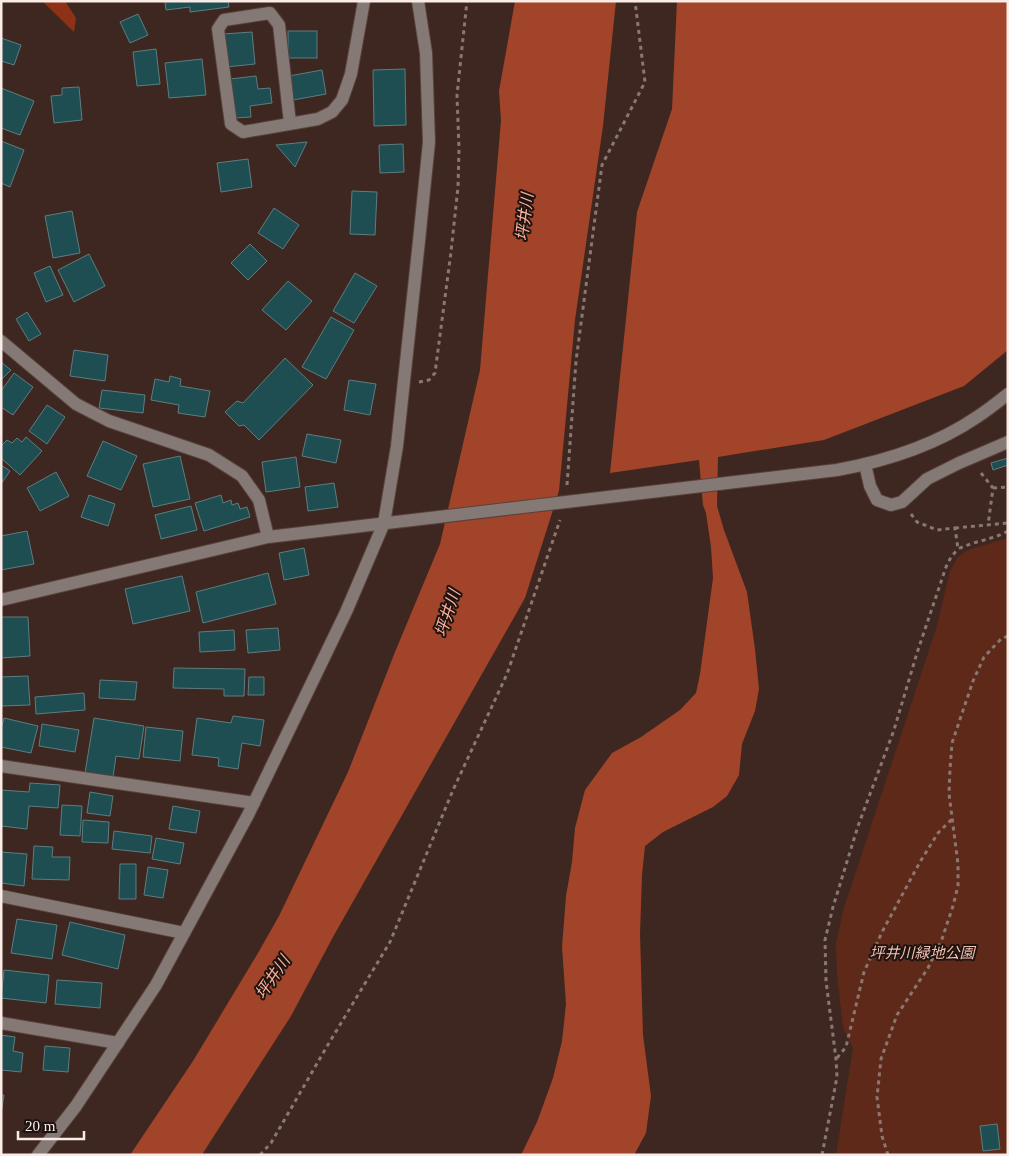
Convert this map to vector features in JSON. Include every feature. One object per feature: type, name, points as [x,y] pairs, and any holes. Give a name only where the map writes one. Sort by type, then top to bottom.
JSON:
[{"type":"street","points":[[290,124],[279,25],[270,13],[224,20],[218,29],[231,124],[243,132],[318,120],[332,112],[342,100],[351,74],[364,1]]},
{"type":"street","points":[[38,1155],[76,1106],[156,986],[254,803],[346,612],[384,523],[397,446],[429,142],[426,54],[418,1]]},
{"type":"street","points":[[1,341],[76,404],[108,421],[209,455],[242,476],[259,500],[268,537]]},
{"type":"street","points":[[1,600],[268,537],[837,470],[865,464],[914,449],[946,435],[977,418],[1008,394]]},
{"type":"street","points":[[865,464],[870,486],[877,500],[890,505],[902,502],[927,479],[1008,442]]},
{"type":"street","points":[[1,766],[254,803]]},
{"type":"street","points":[[1,896],[184,933]]},
{"type":"street","points":[[1,1023],[118,1043]]},
{"type":"path","points":[[404,382],[429,380],[435,373],[458,187],[457,95],[467,1]]},
{"type":"path","points":[[260,1155],[270,1143],[390,942],[453,790],[508,674],[566,502],[576,361],[602,165],[645,82],[635,1]]},
{"type":"path","points":[[969,459],[993,488],[988,525]]},
{"type":"path","points":[[993,488],[1008,487]]},
{"type":"path","points":[[902,502],[917,522],[937,530],[1008,523]]},
{"type":"path","points":[[955,528],[958,549]]},
{"type":"path","points":[[822,1155],[837,1077],[826,981],[825,940],[833,907],[858,826],[894,730],[946,567],[958,549],[1008,531]]},
{"type":"path","points":[[888,1155],[882,1136],[877,1097],[881,1059],[897,1015],[928,968],[942,939],[958,886],[958,864],[949,794],[952,743],[984,657],[1001,639],[1008,636]]},
{"type":"path","points":[[836,1059],[846,1047],[864,972],[882,932],[920,862],[938,834],[952,819]]},
{"type":"green space","name":"坪井川緑地公園","points":[[1008,538],[1008,1155],[836,1155],[853,1048],[843,1027],[837,975],[836,944],[843,911],[937,626],[950,571],[958,557],[968,550]]},
{"type":"shaded area","points":[[42,1],[65,1],[76,18],[74,32]]},
{"type":"water","name":"坪井川","points":[[515,1],[616,1],[603,126],[575,320],[559,491],[525,598],[333,937],[291,1016],[202,1155],[130,1155],[193,1061],[279,916],[348,772],[440,544],[480,370],[501,120],[499,91]]},
{"type":"water","points":[[677,1],[1008,1],[1008,350],[964,386],[824,440],[718,457],[717,506],[747,592],[759,689],[755,711],[742,744],[739,775],[727,796],[713,807],[663,832],[645,846],[640,934],[643,1035],[651,1096],[646,1133],[634,1155],[521,1155],[537,1122],[553,1078],[562,1041],[566,1004],[562,947],[566,896],[575,828],[585,790],[612,753],[641,737],[680,710],[696,693],[713,578],[711,547],[703,505],[699,460],[610,473],[637,212],[672,109]]},
{"type":"building","points":[[165,1],[228,1],[229,7],[190,12],[190,7],[166,10]]},
{"type":"building","points":[[138,14],[148,35],[130,43],[120,22]]},
{"type":"building","points":[[288,31],[317,31],[317,58],[288,58]]},
{"type":"building","points":[[252,32],[255,64],[226,67],[223,34]]},
{"type":"building","points":[[1,38],[21,45],[14,65],[1,61]]},
{"type":"building","points":[[156,49],[160,84],[137,86],[133,52]]},
{"type":"building","points":[[202,59],[206,95],[169,98],[165,63]]},
{"type":"building","points":[[405,69],[406,125],[374,126],[373,70]]},
{"type":"building","points":[[322,70],[326,94],[293,100],[289,76]]},
{"type":"building","points":[[256,76],[258,89],[270,88],[272,103],[250,106],[251,117],[234,118],[230,79]]},
{"type":"building","points":[[79,87],[82,120],[54,123],[51,96],[62,95],[62,88]]},
{"type":"building","points":[[1,88],[34,101],[20,135],[1,128]]},
{"type":"building","points":[[1,141],[24,150],[10,187],[1,183]]},
{"type":"building","points":[[307,142],[295,167],[276,145]]},
{"type":"building","points":[[403,144],[404,172],[380,173],[379,145]]},
{"type":"building","points":[[248,159],[252,187],[221,192],[217,163]]},
{"type":"building","points":[[352,191],[377,192],[375,235],[350,234]]},
{"type":"building","points":[[274,208],[299,225],[283,249],[258,233]]},
{"type":"building","points":[[72,211],[80,253],[53,258],[45,216]]},
{"type":"building","points":[[250,244],[267,261],[248,280],[231,263]]},
{"type":"building","points":[[89,254],[105,286],[74,302],[58,270]]},
{"type":"building","points":[[50,266],[63,295],[46,302],[34,273]]},
{"type":"building","points":[[355,273],[377,286],[354,323],[333,311]]},
{"type":"building","points":[[288,281],[312,301],[286,330],[262,310]]},
{"type":"building","points":[[27,312],[41,334],[29,341],[16,319]]},
{"type":"building","points":[[331,317],[354,330],[326,379],[302,367]]},
{"type":"building","points":[[74,350],[108,355],[105,381],[70,376]]},
{"type":"building","points":[[285,358],[313,385],[259,440],[244,425],[239,426],[225,412],[237,401],[243,403]]},
{"type":"building","points":[[1,362],[11,370],[1,380]]},
{"type":"building","points":[[14,373],[33,387],[13,415],[1,407],[1,391]]},
{"type":"building","points":[[170,376],[181,379],[180,386],[210,391],[205,417],[178,413],[179,405],[151,400],[155,379],[169,382]]},
{"type":"building","points":[[349,380],[376,384],[370,415],[344,410]]},
{"type":"building","points":[[102,390],[145,395],[143,413],[99,408]]},
{"type":"building","points":[[47,405],[65,417],[47,444],[29,431]]},
{"type":"building","points":[[307,434],[341,440],[336,463],[302,456]]},
{"type":"building","points":[[26,437],[42,451],[20,475],[1,458],[1,446],[7,440],[12,443],[17,438],[22,442]]},
{"type":"building","points":[[103,441],[137,456],[121,490],[87,476]]},
{"type":"building","points":[[180,456],[190,499],[153,507],[143,464]]},
{"type":"building","points":[[296,457],[300,487],[266,492],[262,462]]},
{"type":"building","points":[[1008,458],[1008,465],[993,470],[991,463]]},
{"type":"building","points":[[1,465],[10,471],[1,484]]},
{"type":"building","points":[[56,472],[69,496],[40,511],[27,488]]},
{"type":"building","points":[[334,483],[338,507],[308,511],[305,487]]},
{"type":"building","points":[[89,495],[115,504],[108,526],[81,517]]},
{"type":"building","points":[[221,495],[223,503],[231,500],[232,505],[238,503],[240,509],[247,507],[250,517],[204,531],[195,503]]},
{"type":"building","points":[[191,506],[197,530],[161,539],[155,515]]},
{"type":"building","points":[[27,531],[34,564],[1,570],[1,536]]},
{"type":"building","points":[[304,548],[309,575],[284,580],[279,553]]},
{"type":"building","points":[[268,573],[276,604],[203,623],[196,592]]},
{"type":"building","points":[[182,576],[190,611],[133,624],[125,589]]},
{"type":"building","points":[[1,617],[28,617],[30,656],[1,658]]},
{"type":"building","points":[[278,628],[280,650],[248,653],[246,630]]},
{"type":"building","points":[[234,630],[235,650],[200,652],[199,632]]},
{"type":"building","points":[[174,668],[245,669],[244,696],[224,696],[224,689],[173,688]]},
{"type":"building","points":[[28,676],[30,705],[1,706],[1,677]]},
{"type":"building","points":[[249,677],[264,677],[264,695],[248,695]]},
{"type":"building","points":[[100,680],[137,682],[135,700],[99,698]]},
{"type":"building","points":[[84,693],[85,710],[36,714],[35,697]]},
{"type":"building","points":[[233,716],[264,720],[260,746],[242,743],[238,769],[218,766],[219,758],[192,755],[197,718],[231,723]]},
{"type":"building","points":[[4,718],[38,726],[31,753],[1,747],[1,729]]},
{"type":"building","points":[[94,718],[144,726],[139,759],[116,756],[113,777],[85,773]]},
{"type":"building","points":[[42,724],[79,730],[75,752],[39,746]]},
{"type":"building","points":[[146,727],[183,731],[180,761],[143,757]]},
{"type":"building","points":[[30,783],[60,785],[58,808],[29,806],[27,829],[1,826],[1,790],[29,792]]},
{"type":"building","points":[[90,792],[113,796],[110,816],[87,813]]},
{"type":"building","points":[[62,805],[82,806],[80,836],[60,835]]},
{"type":"building","points":[[173,806],[200,811],[196,833],[169,829]]},
{"type":"building","points":[[83,820],[109,822],[108,843],[82,842]]},
{"type":"building","points":[[114,831],[152,836],[150,853],[112,849]]},
{"type":"building","points":[[156,838],[184,843],[180,864],[152,859]]},
{"type":"building","points":[[34,846],[53,847],[52,857],[70,857],[69,880],[32,879]]},
{"type":"building","points":[[1,852],[27,854],[24,886],[1,883]]},
{"type":"building","points":[[120,864],[136,864],[136,899],[119,899]]},
{"type":"building","points":[[148,867],[168,870],[163,898],[144,895]]},
{"type":"building","points":[[17,919],[57,925],[52,959],[11,953]]},
{"type":"building","points":[[70,922],[125,935],[118,969],[62,955]]},
{"type":"building","points":[[4,970],[49,975],[46,1003],[1,998]]},
{"type":"building","points":[[57,980],[102,983],[100,1008],[55,1004]]},
{"type":"building","points":[[1,1035],[15,1037],[13,1051],[23,1053],[21,1072],[1,1070]]},
{"type":"building","points":[[45,1046],[70,1048],[68,1072],[43,1070]]},
{"type":"building","points":[[1,1095],[4,1095],[1,1114]]},
{"type":"building","points":[[997,1124],[1000,1149],[983,1151],[980,1126]]}]
